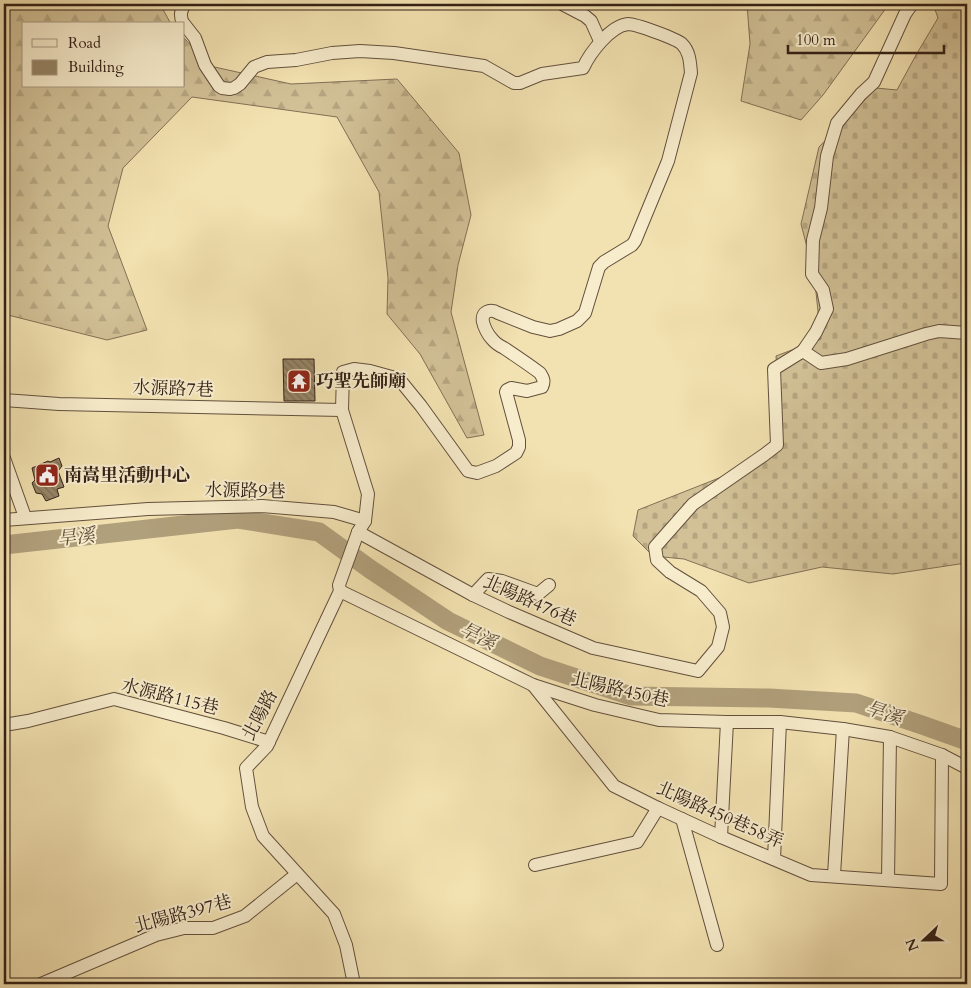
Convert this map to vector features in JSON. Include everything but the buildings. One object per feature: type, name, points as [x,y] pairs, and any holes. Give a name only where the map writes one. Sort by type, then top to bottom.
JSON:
[{"type":"street","points":[[183,22],[180,13],[185,4]]},
{"type":"street","points":[[562,4],[591,21],[600,41]]},
{"type":"street","points":[[912,4],[905,14],[874,82],[861,94],[837,123],[834,132],[827,156],[821,208],[813,240],[812,274],[823,290],[827,309],[816,332],[803,351],[822,363],[847,359],[939,331],[967,333]]},
{"type":"street","points":[[185,25],[195,38],[206,65],[219,86],[230,89],[240,84],[254,67],[267,62],[360,51],[394,53],[484,66],[507,80],[520,83],[542,74],[583,68],[600,41],[628,24],[639,26],[678,42],[686,49],[691,73],[668,161],[635,241],[599,267],[585,313],[577,321],[550,331],[532,327],[494,311],[488,311],[483,317],[483,322],[492,340],[540,372],[544,379],[542,387],[527,391],[511,388],[506,392],[519,440],[519,447],[516,453],[496,466],[477,473],[468,471],[399,379],[370,371],[354,370],[343,372],[342,410],[368,494],[362,527]]},
{"type":"street","name":"北陽路476巷","points":[[362,527],[473,595],[593,648],[698,671],[718,647],[723,627],[720,614],[700,591],[670,572],[657,560],[655,547],[693,504],[777,445],[774,369],[803,351]]},
{"type":"street","name":"水源路7巷","points":[[4,400],[69,404],[342,410]]},
{"type":"street","points":[[4,458],[25,517]]},
{"type":"street","name":"水源路9巷","points":[[4,520],[148,508],[262,506],[334,512],[362,527]]},
{"type":"street","name":"北陽路","points":[[354,984],[346,945],[334,914],[263,836],[252,807],[246,768],[267,746],[340,588],[362,527]]},
{"type":"street","points":[[473,595],[488,579],[502,581],[538,594],[550,585]]},
{"type":"street","name":"北陽路450巷","points":[[340,588],[533,685],[595,705],[659,720],[780,722],[843,729],[890,737],[942,755],[967,768]]},
{"type":"street","name":"北陽路450巷58弄","points":[[533,685],[614,786],[721,837],[811,875],[834,875],[941,884],[942,755]]},
{"type":"street","name":"水源路115巷","points":[[4,725],[28,721],[114,699],[224,728],[268,742]]},
{"type":"street","points":[[721,837],[727,722]]},
{"type":"street","points":[[774,859],[780,722]]},
{"type":"street","points":[[834,875],[843,729]]},
{"type":"street","points":[[888,880],[890,737]]},
{"type":"street","points":[[535,865],[637,842],[658,808]]},
{"type":"street","points":[[682,819],[718,945]]},
{"type":"street","name":"北陽路397巷","points":[[41,984],[156,935],[184,928],[213,928],[245,916],[297,874]]},
{"type":"green space","points":[[4,4],[160,4],[170,22],[22,22],[22,88],[185,88],[185,39],[210,66],[291,84],[397,79],[459,153],[471,215],[458,265],[451,312],[484,435],[467,438],[420,354],[387,314],[388,278],[379,192],[337,117],[192,97],[123,168],[108,226],[147,330],[107,340],[4,314]]},
{"type":"green space","points":[[747,4],[889,4],[823,95],[801,120],[741,101],[750,44]]},
{"type":"green space","points":[[933,4],[967,4],[967,77],[965,91],[967,92],[967,562],[893,574],[822,567],[749,583],[684,559],[653,556],[633,536],[638,510],[724,476],[782,438],[776,356],[821,339],[814,274],[801,224],[819,147],[876,88],[897,90],[938,18]]},
{"type":"waterway","name":"旱溪","points":[[4,545],[238,519],[319,532],[448,621],[540,666],[631,696],[769,698],[856,703],[967,741]]},
{"type":"place","name":"巧聖先師廟","points":[[299,381]]},
{"type":"place","name":"南嵩里活動中心","points":[[47,475]]}]
